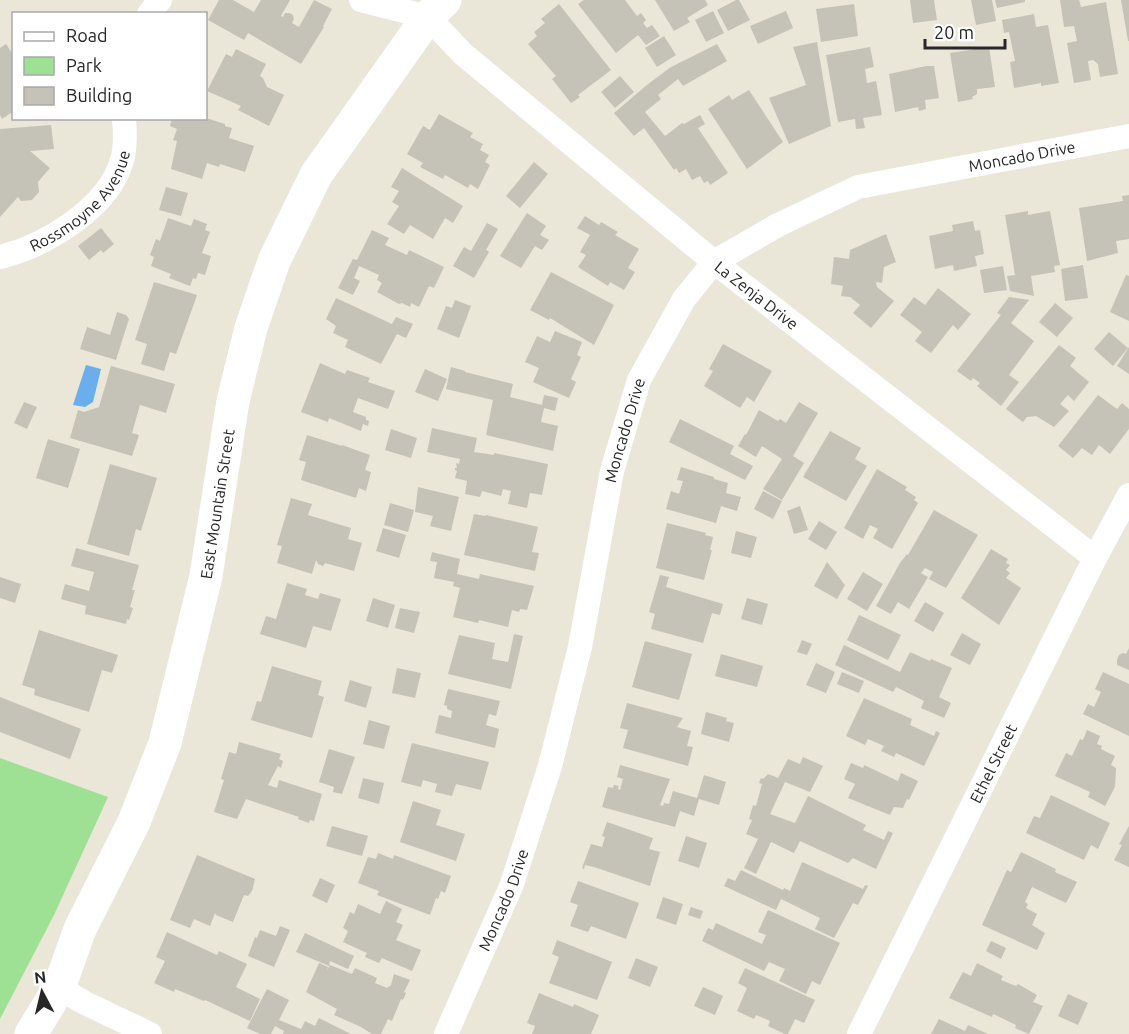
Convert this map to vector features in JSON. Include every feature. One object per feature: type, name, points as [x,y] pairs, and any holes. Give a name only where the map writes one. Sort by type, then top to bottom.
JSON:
[{"type":"street","points":[[151,12],[160,0]]},
{"type":"street","points":[[361,0],[437,8]]},
{"type":"street","name":"La Zenja Drive","points":[[437,8],[463,54],[714,262],[1095,558]]},
{"type":"street","name":"East Mountain Street","points":[[31,1034],[59,988],[80,929],[134,822],[165,742],[206,576],[233,401],[251,328],[274,261],[316,175],[437,8]]},
{"type":"street","name":"Rossmoyne Avenue","points":[[0,257],[20,252],[91,209],[112,183],[122,160],[124,120]]},
{"type":"street","name":"Moncado Drive","points":[[446,1034],[512,884],[550,766],[580,647],[612,471],[639,380],[684,299],[714,262],[778,225],[858,187],[1129,136]]},
{"type":"street","name":"Ethel Street","points":[[859,1034],[1095,558],[1129,495]]},
{"type":"street","points":[[59,988],[150,1034]]},
{"type":"green space","points":[[0,758],[108,797],[54,915],[0,1019]]},
{"type":"water","points":[[86,365],[101,369],[93,402],[85,407],[73,405]]},
{"type":"building","points":[[219,0],[233,0],[254,12],[261,0],[290,0],[281,16],[283,17],[285,13],[293,15],[292,23],[299,27],[314,0],[332,9],[324,27],[301,64],[248,33],[244,40],[208,20]]},
{"type":"building","points":[[584,0],[625,0],[637,16],[641,13],[646,20],[643,23],[647,28],[652,25],[660,36],[646,45],[638,35],[616,53],[578,4]]},
{"type":"building","points":[[655,0],[705,0],[708,5],[687,18],[690,22],[674,31]]},
{"type":"building","points":[[739,0],[750,20],[728,31],[717,10]]},
{"type":"building","points":[[910,0],[934,0],[937,20],[913,23]]},
{"type":"building","points":[[971,0],[992,0],[996,21],[976,25]]},
{"type":"building","points":[[995,0],[1025,0],[1025,2],[997,8]]},
{"type":"building","points":[[1060,0],[1079,0],[1081,7],[1106,2],[1118,74],[1100,77],[1098,64],[1093,60],[1088,61],[1091,80],[1074,83],[1067,43],[1077,41],[1074,26],[1064,27]]},
{"type":"building","points":[[1121,0],[1129,0],[1129,41],[1128,41]]},
{"type":"building","points":[[559,4],[611,70],[571,103],[552,79],[556,76],[528,44],[537,36],[534,32],[545,23],[541,19]]},
{"type":"building","points":[[854,4],[858,36],[821,42],[816,9]]},
{"type":"building","points":[[713,11],[724,33],[706,42],[695,20]]},
{"type":"building","points":[[786,11],[793,28],[758,44],[750,26]]},
{"type":"building","points":[[1034,14],[1036,27],[1048,25],[1059,83],[1041,86],[1041,83],[1014,88],[1010,62],[1015,61],[1009,32],[1004,33],[1002,20]]},
{"type":"building","points":[[664,36],[676,55],[657,67],[645,48]]},
{"type":"building","points":[[817,42],[831,126],[789,144],[769,98],[806,85],[793,47]]},
{"type":"building","points":[[6,44],[12,53],[12,112],[2,119],[0,115],[0,48]]},
{"type":"building","points":[[717,44],[727,61],[683,86],[678,79],[658,95],[661,99],[645,112],[665,136],[682,123],[700,115],[705,124],[698,128],[728,173],[710,185],[708,181],[704,183],[700,176],[692,180],[686,169],[679,173],[676,168],[674,170],[644,128],[634,136],[614,113],[671,67]]},
{"type":"building","points":[[870,47],[874,67],[865,69],[867,83],[876,81],[882,115],[863,118],[865,128],[856,129],[855,119],[838,122],[826,55]]},
{"type":"building","points":[[989,47],[995,87],[977,89],[977,94],[972,97],[973,99],[958,102],[950,53]]},
{"type":"building","points":[[236,49],[266,64],[260,76],[267,87],[284,95],[269,126],[238,110],[241,106],[207,91],[226,54],[232,57]]},
{"type":"building","points":[[934,66],[939,98],[925,100],[926,109],[919,111],[918,107],[895,112],[889,74]]},
{"type":"building","points":[[620,76],[634,92],[615,108],[601,92]]},
{"type":"building","points":[[749,90],[783,142],[747,169],[708,109],[729,95],[732,100]]},
{"type":"building","points":[[439,114],[473,133],[470,137],[483,144],[480,150],[489,155],[485,162],[490,165],[478,189],[470,184],[468,188],[445,175],[443,179],[420,167],[423,163],[407,154],[423,126],[430,130]]},
{"type":"building","points":[[207,118],[232,128],[229,138],[254,146],[245,172],[220,164],[219,167],[207,163],[202,179],[171,169],[177,141],[173,140],[177,129],[170,126],[172,120]]},
{"type":"building","points":[[51,125],[54,149],[30,151],[50,168],[38,182],[39,192],[32,200],[21,201],[18,197],[0,217],[0,129]]},
{"type":"building","points":[[534,162],[548,174],[520,208],[506,196]]},
{"type":"building","points":[[402,168],[463,206],[453,223],[445,218],[433,239],[410,225],[404,234],[387,224],[399,206],[392,202],[399,191],[391,187]]},
{"type":"building","points":[[166,187],[188,193],[181,216],[159,210]]},
{"type":"building","points":[[1129,195],[1129,239],[1116,241],[1118,253],[1087,261],[1079,208],[1123,201],[1122,196]]},
{"type":"building","points":[[1028,211],[1028,215],[1050,211],[1060,265],[1054,266],[1055,272],[1031,276],[1034,296],[1010,291],[1007,276],[1015,275],[1005,215]]},
{"type":"building","points":[[527,213],[546,226],[540,235],[549,240],[542,250],[535,246],[521,268],[500,256]]},
{"type":"building","points":[[585,216],[599,225],[601,222],[618,232],[615,235],[639,249],[628,268],[635,272],[624,290],[610,282],[608,286],[578,267],[586,255],[580,252],[590,235],[577,228]]},
{"type":"building","points":[[168,218],[191,226],[194,219],[207,224],[205,230],[210,232],[202,253],[211,256],[205,275],[198,273],[190,286],[169,278],[171,274],[151,266],[154,257],[150,255],[156,239],[160,241]]},
{"type":"building","points":[[973,221],[975,231],[980,230],[984,254],[975,256],[977,266],[954,271],[953,265],[935,269],[929,236],[953,231],[952,225]]},
{"type":"building","points":[[487,223],[498,229],[486,250],[489,252],[474,278],[453,266],[464,247],[471,251]]},
{"type":"building","points":[[101,228],[114,244],[103,253],[101,250],[89,260],[78,246]]},
{"type":"building","points":[[372,230],[389,238],[385,245],[407,255],[409,250],[444,267],[434,288],[429,286],[419,307],[411,303],[410,307],[399,304],[377,292],[382,283],[377,280],[379,275],[359,266],[354,278],[360,281],[353,295],[338,288],[353,259],[357,260]]},
{"type":"building","points":[[886,234],[896,262],[884,267],[882,283],[876,282],[877,287],[894,301],[871,328],[853,313],[860,305],[850,297],[841,296],[843,286],[831,284],[834,257],[849,259],[850,250]]},
{"type":"building","points":[[1083,265],[1088,298],[1065,301],[1061,269]]},
{"type":"building","points":[[1003,266],[1007,290],[984,293],[980,270]]},
{"type":"building","points":[[551,272],[614,305],[594,345],[550,318],[549,320],[530,310]]},
{"type":"building","points":[[1126,275],[1129,276],[1129,321],[1110,312]]},
{"type":"building","points":[[154,282],[197,295],[176,354],[170,352],[164,371],[141,364],[147,344],[135,340]]},
{"type":"building","points":[[938,288],[971,314],[958,330],[953,325],[931,353],[915,341],[922,332],[900,315],[914,297],[925,305]]},
{"type":"building","points":[[1009,297],[1029,300],[1011,323],[1034,341],[1009,375],[1019,382],[1001,406],[977,386],[980,383],[973,378],[971,381],[957,371],[1001,315],[997,313]]},
{"type":"building","points":[[336,298],[392,324],[396,317],[413,324],[406,338],[397,334],[381,364],[345,347],[348,340],[333,333],[336,326],[326,319]]},
{"type":"building","points":[[455,300],[471,306],[459,338],[437,329],[446,306],[452,308]]},
{"type":"building","points":[[1055,303],[1073,318],[1057,337],[1039,322]]},
{"type":"building","points":[[117,312],[126,315],[129,319],[116,360],[80,349],[87,327],[110,335]]},
{"type":"building","points":[[555,331],[582,342],[577,355],[581,357],[571,379],[576,382],[569,398],[533,382],[539,368],[525,362],[537,336],[550,342]]},
{"type":"building","points":[[1109,332],[1128,348],[1113,366],[1094,349]]},
{"type":"building","points":[[723,344],[772,371],[754,402],[747,397],[740,408],[704,386],[713,371],[709,369]]},
{"type":"building","points":[[1059,345],[1076,358],[1070,366],[1089,382],[1074,401],[1068,395],[1060,404],[1069,411],[1054,427],[1036,416],[1027,417],[1023,422],[1006,409]]},
{"type":"building","points":[[1129,347],[1129,374],[1117,366]]},
{"type":"building","points":[[320,363],[345,374],[347,370],[370,378],[368,382],[395,391],[388,409],[358,398],[353,412],[366,417],[369,421],[368,426],[363,424],[361,431],[329,418],[328,422],[301,412]]},
{"type":"building","points":[[111,366],[175,384],[166,413],[140,405],[132,433],[139,435],[132,456],[70,438],[78,410],[84,412],[99,407]]},
{"type":"building","points":[[451,367],[513,384],[510,397],[542,405],[544,395],[558,398],[555,411],[544,408],[541,422],[558,426],[553,451],[486,435],[493,400],[446,389]]},
{"type":"building","points":[[425,369],[447,379],[438,401],[415,392]]},
{"type":"building","points":[[1098,395],[1117,409],[1122,403],[1129,409],[1129,429],[1110,454],[1099,445],[1092,455],[1082,448],[1073,458],[1058,446]]},
{"type":"building","points":[[24,402],[37,407],[27,429],[14,423]]},
{"type":"building","points":[[799,402],[818,413],[793,456],[804,463],[782,500],[763,489],[782,459],[762,446],[756,457],[738,446],[759,410],[786,423]]},
{"type":"building","points":[[680,419],[734,446],[730,454],[753,466],[745,480],[669,442]]},
{"type":"building","points":[[432,428],[477,438],[474,452],[494,455],[494,453],[548,464],[542,495],[530,493],[527,508],[508,504],[511,491],[503,489],[501,496],[482,491],[480,497],[465,494],[467,481],[455,478],[456,463],[459,464],[460,459],[427,452]]},
{"type":"building","points":[[391,429],[417,438],[411,458],[385,450]]},
{"type":"building","points":[[830,431],[861,448],[855,459],[867,466],[846,501],[803,477]]},
{"type":"building","points":[[307,435],[370,455],[365,470],[371,472],[366,491],[359,488],[356,498],[301,480],[306,462],[299,460]]},
{"type":"building","points":[[48,439],[80,449],[68,488],[36,478]]},
{"type":"building","points":[[110,464],[157,478],[141,531],[136,529],[129,556],[87,544]]},
{"type":"building","points":[[681,467],[728,483],[726,493],[741,497],[737,511],[721,506],[716,523],[666,509],[671,491],[679,494],[683,481],[677,480]]},
{"type":"building","points":[[877,469],[907,487],[905,490],[916,497],[914,500],[918,503],[892,549],[873,538],[878,529],[870,525],[863,539],[844,528]]},
{"type":"building","points":[[418,487],[459,497],[451,531],[430,526],[433,516],[415,512]]},
{"type":"building","points":[[763,491],[782,501],[773,519],[754,509]]},
{"type":"building","points":[[291,498],[312,504],[308,515],[351,528],[348,539],[362,543],[354,571],[325,563],[323,566],[316,560],[312,574],[277,563],[282,546],[277,545]]},
{"type":"building","points":[[390,503],[414,510],[408,532],[384,525]]},
{"type":"building","points":[[800,506],[808,530],[794,534],[787,511]]},
{"type":"building","points":[[934,510],[978,535],[946,588],[929,579],[933,572],[925,568],[921,573],[928,577],[909,609],[898,602],[891,614],[876,606]]},
{"type":"building","points":[[474,514],[538,527],[532,552],[539,553],[535,571],[464,555]]},
{"type":"building","points":[[819,521],[837,532],[826,550],[808,539]]},
{"type":"building","points":[[667,523],[713,537],[704,580],[656,568]]},
{"type":"building","points":[[383,528],[406,535],[399,558],[376,551]]},
{"type":"building","points":[[736,531],[757,537],[751,558],[731,553]]},
{"type":"building","points":[[76,548],[139,565],[132,590],[135,590],[130,607],[133,608],[126,624],[85,614],[86,606],[61,599],[65,584],[89,591],[94,572],[71,566]]},
{"type":"building","points":[[991,549],[1008,559],[1006,563],[1010,565],[1006,570],[1010,573],[1006,578],[1021,588],[999,625],[961,598]]},
{"type":"building","points":[[432,552],[460,559],[457,574],[479,579],[480,574],[534,586],[527,610],[520,609],[519,612],[512,610],[508,627],[453,617],[460,588],[453,586],[454,582],[434,578],[437,562],[430,561]]},
{"type":"building","points":[[827,562],[845,585],[837,599],[814,586]]},
{"type":"building","points":[[863,572],[883,584],[867,611],[847,599]]},
{"type":"building","points":[[660,575],[669,577],[666,587],[723,604],[720,615],[712,613],[703,643],[651,629],[655,614],[649,612]]},
{"type":"building","points":[[0,577],[21,584],[15,603],[0,598]]},
{"type":"building","points":[[287,583],[307,589],[305,595],[318,599],[320,593],[341,599],[331,631],[313,626],[306,648],[260,634],[266,616],[276,619]]},
{"type":"building","points":[[373,598],[395,605],[388,628],[366,621]]},
{"type":"building","points":[[747,598],[768,604],[762,625],[741,619]]},
{"type":"building","points":[[925,602],[944,613],[933,632],[914,621]]},
{"type":"building","points":[[400,608],[420,612],[414,633],[395,628]]},
{"type":"building","points":[[859,615],[901,635],[888,660],[847,640]]},
{"type":"building","points":[[39,630],[118,655],[112,673],[102,670],[89,712],[34,695],[35,689],[22,685]]},
{"type":"building","points":[[962,633],[981,644],[970,665],[950,655]]},
{"type":"building","points":[[514,634],[523,636],[511,689],[448,674],[459,635],[495,643],[492,659],[508,662]]},
{"type":"building","points":[[802,640],[812,644],[807,655],[797,652]]},
{"type":"building","points":[[645,641],[692,654],[679,700],[632,687]]},
{"type":"building","points":[[844,645],[900,672],[910,652],[952,668],[939,697],[951,703],[944,718],[921,708],[924,701],[896,687],[893,692],[835,665]]},
{"type":"building","points":[[1129,648],[1129,670],[1117,665],[1117,660],[1119,655],[1126,654]]},
{"type":"building","points":[[721,654],[763,666],[757,687],[715,676]]},
{"type":"building","points":[[816,663],[835,672],[826,693],[806,685]]},
{"type":"building","points":[[272,666],[322,681],[318,695],[324,697],[312,738],[251,720],[257,701],[261,702]]},
{"type":"building","points":[[397,668],[421,673],[415,698],[392,693]]},
{"type":"building","points":[[842,672],[864,681],[859,693],[837,684]]},
{"type":"building","points":[[1103,672],[1129,684],[1129,736],[1083,714],[1088,704],[1094,707],[1101,692],[1095,689]]},
{"type":"building","points":[[350,680],[372,687],[366,708],[344,701]]},
{"type":"building","points":[[448,689],[500,701],[496,716],[489,714],[486,725],[499,729],[495,748],[435,733],[439,715],[451,718],[452,711],[444,705]]},
{"type":"building","points":[[0,697],[81,729],[70,759],[0,732]]},
{"type":"building","points":[[864,698],[912,719],[910,725],[934,736],[936,731],[940,733],[924,766],[896,753],[894,757],[881,751],[884,746],[868,739],[865,745],[846,736]]},
{"type":"building","points":[[627,703],[683,718],[677,727],[691,731],[687,746],[693,747],[688,766],[623,748],[628,730],[620,728]]},
{"type":"building","points":[[706,712],[727,718],[726,721],[734,723],[729,742],[701,734]]},
{"type":"building","points":[[369,720],[390,726],[384,749],[363,744]]},
{"type":"building","points":[[1087,730],[1100,736],[1097,744],[1102,746],[1101,749],[1115,756],[1111,765],[1116,768],[1115,787],[1105,806],[1088,797],[1090,792],[1055,776],[1066,753],[1072,756]]},
{"type":"building","points":[[239,742],[281,754],[279,759],[283,761],[281,768],[278,766],[268,785],[277,788],[279,780],[322,794],[314,821],[310,820],[309,823],[298,819],[299,817],[246,799],[237,819],[214,812],[224,780],[221,779],[229,752],[236,754]]},
{"type":"building","points":[[412,743],[489,762],[481,790],[456,784],[452,796],[435,792],[437,784],[423,780],[421,787],[401,782]]},
{"type":"building","points":[[329,749],[355,757],[342,794],[333,792],[334,787],[319,782]]},
{"type":"building","points":[[803,757],[823,766],[810,792],[785,782],[770,814],[795,823],[808,796],[866,825],[863,830],[884,840],[888,831],[893,833],[876,869],[853,858],[848,863],[800,841],[794,853],[771,842],[756,874],[744,868],[758,839],[746,834],[752,820],[749,819],[753,805],[756,806],[762,784],[759,783],[761,778],[763,779],[768,774],[778,778],[788,759],[800,764]]},
{"type":"building","points":[[851,763],[863,768],[864,765],[898,781],[901,773],[918,781],[903,808],[894,807],[890,815],[848,798],[855,784],[844,779]]},
{"type":"building","points":[[620,765],[670,779],[660,805],[663,806],[664,803],[669,804],[673,791],[697,798],[704,775],[726,782],[719,805],[699,799],[694,816],[680,811],[675,827],[602,807],[608,787],[619,786],[620,790],[623,779],[617,777]]},
{"type":"building","points":[[363,778],[384,783],[379,804],[358,798]]},
{"type":"building","points":[[1051,795],[1110,823],[1098,849],[1091,845],[1084,860],[1026,833],[1034,816],[1040,818]]},
{"type":"building","points":[[413,801],[441,810],[436,825],[465,834],[456,861],[400,842]]},
{"type":"building","points":[[607,822],[653,838],[649,849],[660,852],[650,886],[594,867],[585,865],[584,869],[582,868],[591,844],[602,847],[605,837],[602,836]]},
{"type":"building","points":[[332,826],[368,836],[362,856],[326,846]]},
{"type":"building","points":[[1129,826],[1129,867],[1114,860],[1122,845],[1119,844]]},
{"type":"building","points":[[686,836],[707,843],[699,868],[678,861]]},
{"type":"building","points":[[1021,852],[1077,882],[1066,903],[1032,887],[1025,902],[1028,904],[1026,908],[1037,914],[1032,925],[1045,933],[1037,950],[982,925],[1007,870],[1011,872]]},
{"type":"building","points":[[378,853],[393,859],[394,855],[451,876],[445,893],[441,891],[438,899],[436,898],[430,915],[377,895],[379,891],[358,883],[368,857],[376,859]]},
{"type":"building","points":[[197,855],[255,879],[252,891],[248,896],[244,895],[233,922],[215,913],[210,926],[194,919],[190,928],[170,920]]},
{"type":"building","points":[[802,862],[863,889],[865,885],[868,886],[858,905],[853,903],[834,938],[815,929],[820,918],[781,899],[776,910],[724,886],[728,878],[735,881],[741,870],[783,890],[784,888],[790,891]]},
{"type":"building","points":[[320,878],[335,885],[327,903],[312,896]]},
{"type":"building","points":[[578,881],[639,903],[626,939],[591,926],[588,932],[570,926],[578,905],[570,902]]},
{"type":"building","points":[[663,897],[683,904],[676,925],[656,918]]},
{"type":"building","points":[[386,901],[402,909],[396,922],[403,925],[396,940],[421,950],[412,971],[382,958],[379,963],[365,957],[367,953],[343,942],[348,931],[343,928],[350,912],[354,914],[358,904],[380,914]]},
{"type":"building","points":[[691,907],[703,911],[700,919],[688,915]]},
{"type":"building","points":[[768,910],[840,943],[820,985],[812,981],[806,994],[779,981],[785,969],[769,962],[764,971],[702,941],[708,928],[713,930],[716,923],[762,944],[766,935],[758,932]]},
{"type":"building","points":[[280,926],[290,930],[274,967],[248,956],[260,930],[276,936]]},
{"type":"building","points":[[167,932],[217,955],[219,951],[247,964],[236,987],[260,999],[250,1021],[205,1000],[175,989],[174,992],[154,983],[165,961],[156,957]]},
{"type":"building","points":[[305,933],[354,956],[348,969],[330,961],[329,966],[296,952]]},
{"type":"building","points":[[557,940],[612,962],[597,1000],[549,983],[559,957],[552,954]]},
{"type":"building","points":[[991,941],[1006,948],[1001,959],[986,951]]},
{"type":"building","points":[[636,958],[658,967],[650,987],[628,978]]},
{"type":"building","points":[[319,963],[328,967],[327,970],[330,965],[352,974],[355,968],[377,978],[375,983],[387,988],[391,985],[394,974],[410,980],[392,1021],[388,1019],[381,1034],[372,1034],[334,1015],[337,1009],[306,992]]},
{"type":"building","points":[[977,963],[1003,976],[1001,980],[1016,986],[1018,984],[1037,995],[1033,1002],[1043,1006],[1029,1034],[993,1014],[992,1017],[949,998],[963,972],[971,976]]},
{"type":"building","points":[[745,968],[815,1000],[804,1023],[795,1019],[788,1034],[785,1034],[768,1026],[770,1021],[756,1015],[754,1019],[737,1011],[747,988],[738,983]]},
{"type":"building","points":[[703,987],[723,996],[715,1015],[694,1006]]},
{"type":"building","points":[[267,989],[289,1000],[279,1020],[301,1029],[305,1021],[315,1026],[319,1018],[351,1034],[283,1034],[284,1031],[275,1026],[271,1034],[260,1034],[247,1028]]},
{"type":"building","points":[[539,993],[599,1015],[591,1034],[532,1034],[535,1026],[527,1023]]},
{"type":"building","points":[[1068,994],[1088,1003],[1078,1025],[1058,1016]]},
{"type":"building","points":[[939,1019],[965,1031],[968,1025],[988,1034],[931,1034]]}]
